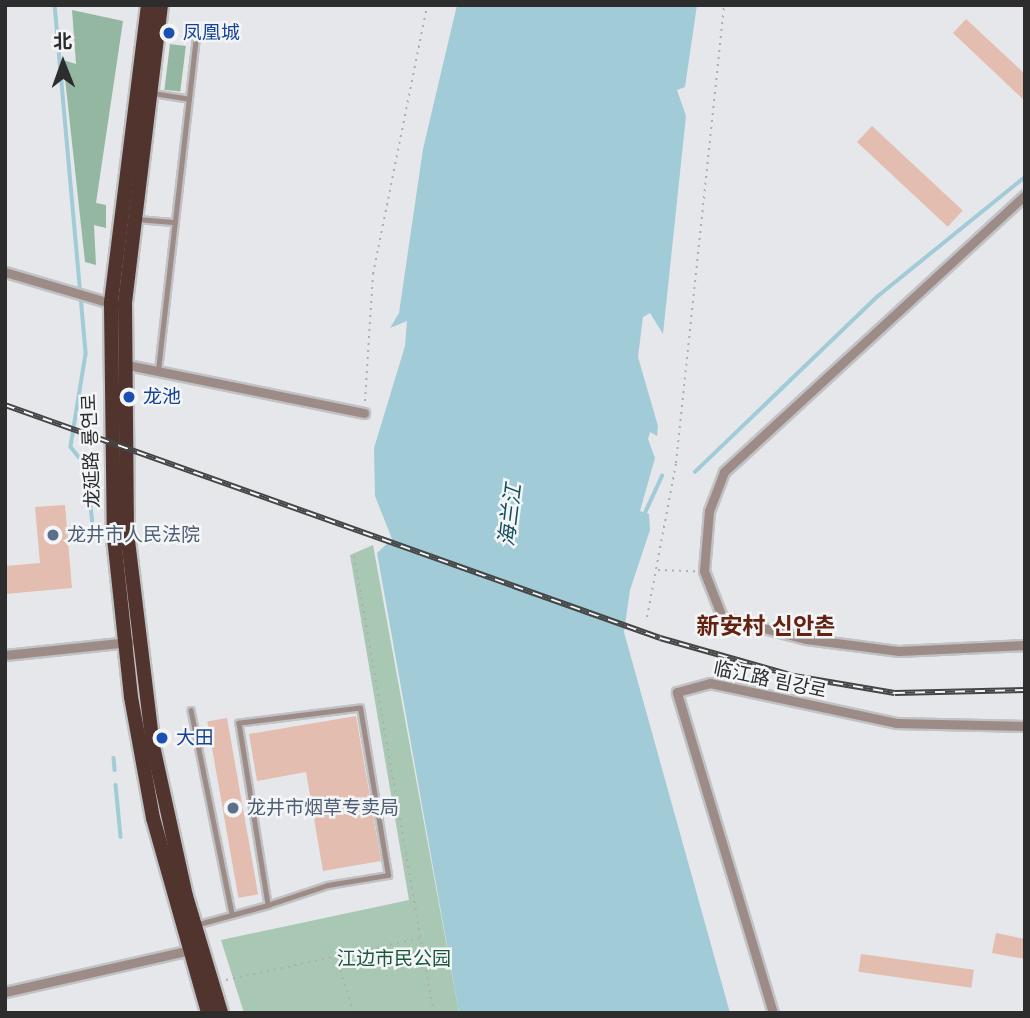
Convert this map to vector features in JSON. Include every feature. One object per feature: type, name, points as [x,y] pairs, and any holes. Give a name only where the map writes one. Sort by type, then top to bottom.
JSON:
[{"type":"highway","name":"龙延路 룡연로","points":[[148,5],[118,304],[108,441],[130,642],[153,746],[187,927],[221,1013]]},
{"type":"highway","name":"龙延路 룡연로","points":[[130,642],[123,364],[118,304],[161,5]]},
{"type":"highway","name":"龙延路 룡연로","points":[[194,949],[208,1013]]},
{"type":"street","points":[[1025,195],[724,472],[709,510],[704,571],[722,617],[806,639],[899,651],[1025,645]]},
{"type":"street","points":[[5,272],[81,296],[118,304]]},
{"type":"street","points":[[123,364],[365,413]]},
{"type":"street","points":[[5,655],[130,642]]},
{"type":"street","name":"临江路 림강로","points":[[773,1013],[677,692],[709,683],[896,723],[1025,726]]},
{"type":"street","points":[[5,992],[194,949]]},
{"type":"lane","points":[[158,371],[196,38]]},
{"type":"lane","points":[[149,93],[189,99]]},
{"type":"lane","points":[[132,219],[174,222]]},
{"type":"lane","points":[[187,927],[268,905],[328,885],[388,875],[360,708],[239,723],[268,905]]},
{"type":"lane","points":[[191,710],[232,914]]},
{"type":"path","points":[[365,413],[373,274],[427,5]]},
{"type":"path","points":[[647,617],[676,463],[724,5]]},
{"type":"path","points":[[355,556],[434,1013]]},
{"type":"path","points":[[657,570],[704,571]]},
{"type":"path","points":[[226,980],[421,938]]},
{"type":"path","points":[[336,956],[355,1013]]},
{"type":"green space","points":[[72,10],[123,21],[96,203],[106,205],[106,228],[94,225],[96,265],[85,262],[63,60],[76,64]]},
{"type":"green space","points":[[170,44],[186,46],[180,92],[164,90]]},
{"type":"green space","name":"江边市民公园","points":[[373,545],[459,1013],[244,1013],[221,940],[409,900],[350,555]]},
{"type":"water","name":"海兰江","points":[[457,5],[697,5],[685,87],[677,90],[686,116],[663,334],[650,313],[643,317],[638,357],[658,426],[657,436],[650,432],[648,439],[655,458],[640,511],[649,514],[650,530],[630,590],[624,632],[730,1013],[459,1013],[377,553],[392,539],[375,496],[374,448],[405,346],[407,321],[390,328],[399,313],[423,149]]},
{"type":"building","points":[[966,19],[1025,74],[1025,101],[953,33]]},
{"type":"building","points":[[872,126],[963,211],[948,227],[857,142]]},
{"type":"building","name":"龙井市人民法院","points":[[65,505],[72,588],[5,594],[5,566],[40,563],[35,507]]},
{"type":"building","points":[[356,716],[381,861],[323,871],[306,772],[257,781],[249,734]]},
{"type":"building","name":"龙井市烟草专卖局","points":[[227,718],[258,894],[238,898],[207,721]]},
{"type":"building","points":[[996,933],[1025,939],[1025,959],[992,953]]},
{"type":"building","points":[[861,954],[974,970],[971,988],[858,972]]},
{"type":"waterway","points":[[55,5],[86,354],[71,447],[87,467],[94,535]]},
{"type":"waterway","points":[[695,472],[878,296],[1025,177]]},
{"type":"waterway","points":[[644,515],[662,476]]},
{"type":"waterway","points":[[114,758],[115,770]]},
{"type":"waterway","points":[[116,785],[121,837]]},
{"type":"railway","points":[[5,405],[660,638],[794,676],[895,693],[1025,690]]},
{"type":"place","name":"凤凰城","points":[[169,33]]},
{"type":"place","name":"龙池","points":[[129,397]]},
{"type":"place","name":"龙井市人民法院","points":[[53,535]]},
{"type":"place","name":"大田","points":[[162,738]]},
{"type":"place","name":"龙井市烟草专卖局","points":[[233,808]]},
{"type":"district","name":"新安村 신안촌","points":[[766,626]]}]
